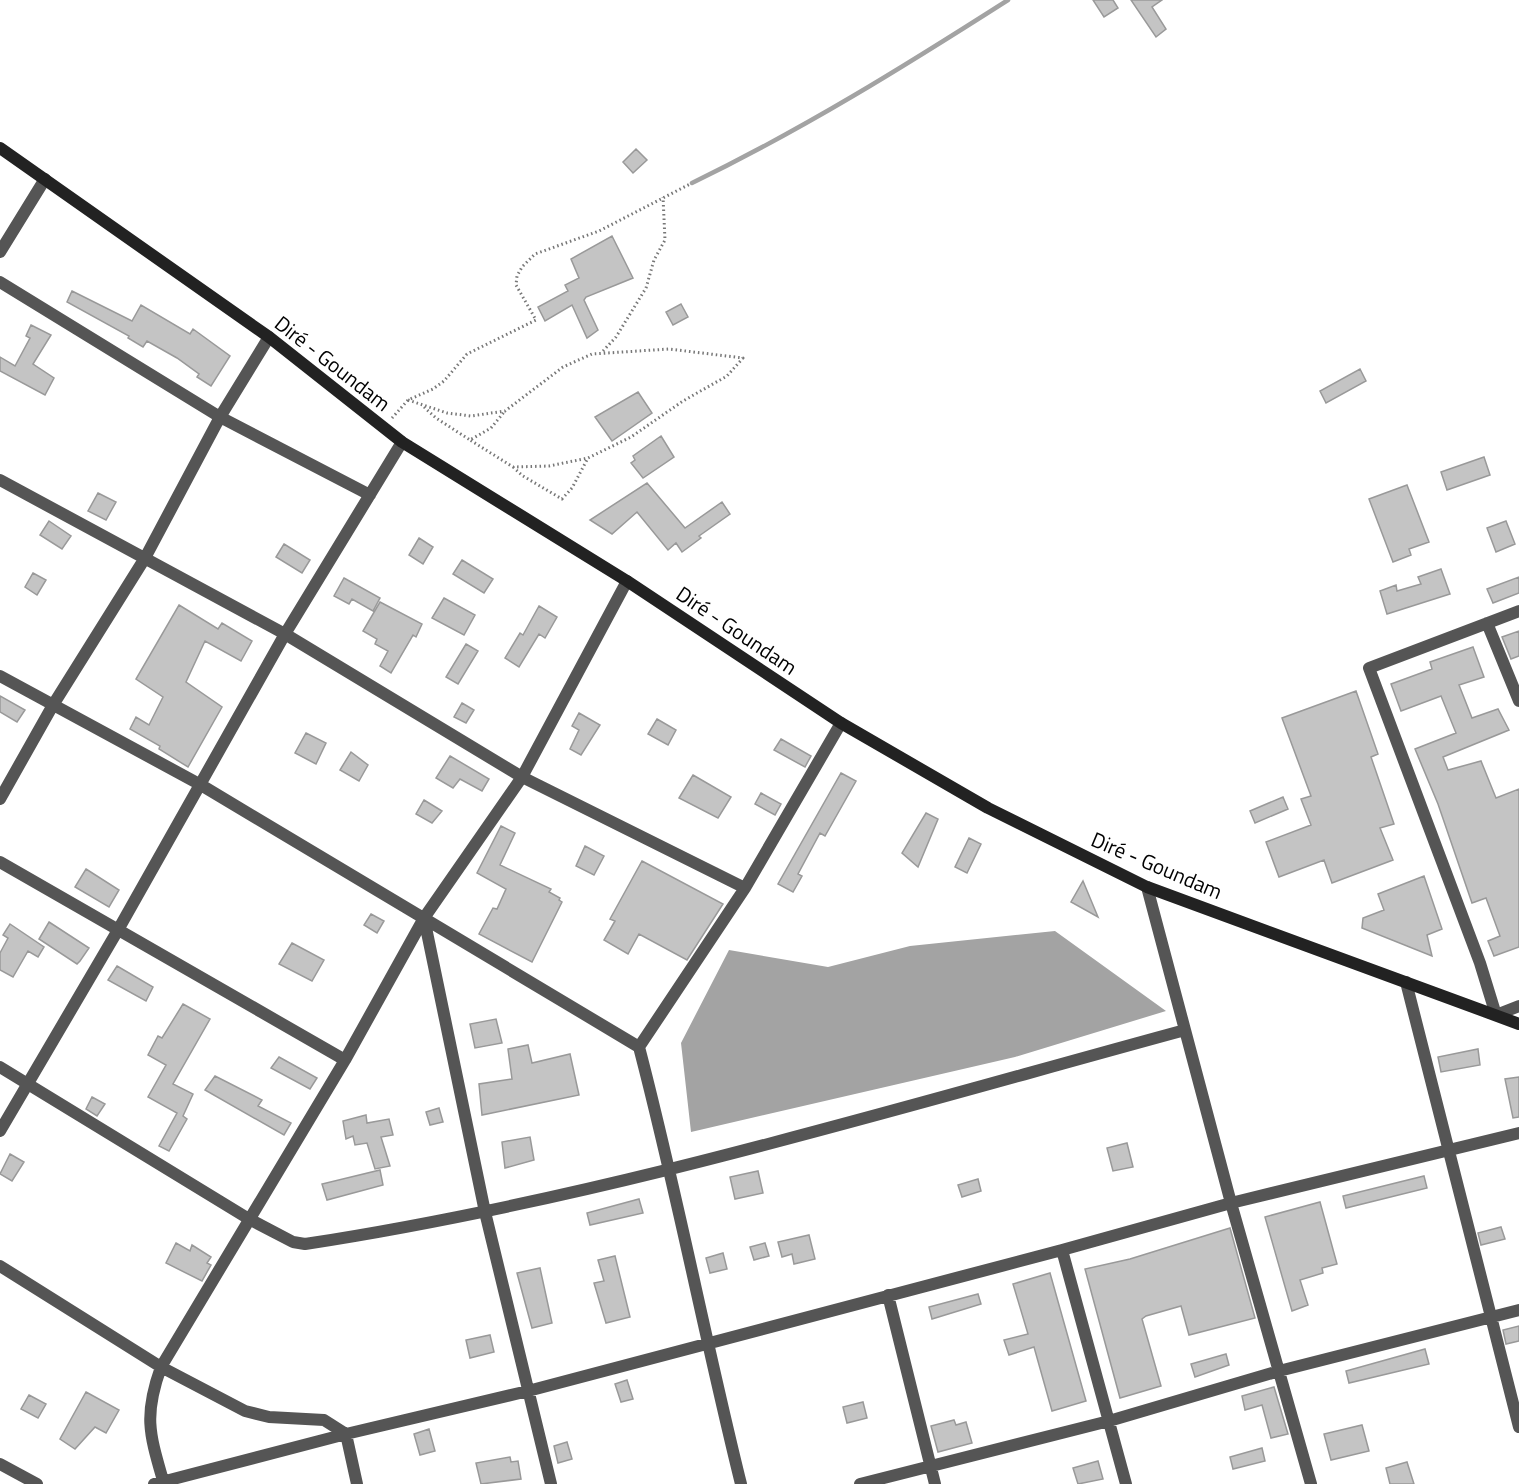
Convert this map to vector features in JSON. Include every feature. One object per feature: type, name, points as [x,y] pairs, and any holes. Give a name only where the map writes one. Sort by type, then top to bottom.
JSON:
[{"type":"main road","name":"Diré - Goundam","points":[[0,148],[269,338],[402,442],[627,581],[841,723],[988,808],[1147,887],[1519,1024]]},
{"type":"street","points":[[0,252],[45,179]]},
{"type":"street","points":[[0,282],[220,417],[370,495]]},
{"type":"street","points":[[0,799],[53,705],[145,558],[220,417],[269,338]]},
{"type":"street","points":[[0,1131],[118,930],[285,634],[402,442]]},
{"type":"street","points":[[0,480],[285,634],[522,777],[745,888]]},
{"type":"street","points":[[627,581],[522,777],[424,918],[345,1060],[161,1367],[151,1394],[148,1423],[160,1483],[346,1434],[528,1391],[1231,1203],[1519,1133]]},
{"type":"street","points":[[1519,611],[1369,668],[1480,963],[1496,1015],[1519,1006]]},
{"type":"street","points":[[1487,623],[1519,701]]},
{"type":"street","points":[[0,676],[201,785],[639,1047],[671,1169],[707,1342],[741,1484]]},
{"type":"street","points":[[639,1047],[745,888],[841,723]]},
{"type":"street","points":[[0,862],[345,1060]]},
{"type":"street","points":[[1147,887],[1231,1203],[1311,1484]]},
{"type":"street","points":[[424,918],[485,1212],[550,1484]]},
{"type":"street","points":[[1406,982],[1519,1427]]},
{"type":"street","points":[[0,1067],[249,1219],[293,1242],[305,1244],[485,1212],[671,1169],[1185,1030]]},
{"type":"street","points":[[1062,1250],[1126,1484]]},
{"type":"street","points":[[0,1266],[161,1367],[245,1412],[268,1417],[324,1420],[346,1434],[357,1484]]},
{"type":"street","points":[[888,1295],[935,1484]]},
{"type":"street","points":[[860,1484],[1109,1421],[1279,1371],[1519,1310]]},
{"type":"street","points":[[0,1464],[37,1484]]},
{"type":"path","points":[[384,428],[408,400],[433,389],[444,381],[467,354],[537,320],[516,285],[517,276],[522,267],[535,254],[599,231],[690,184]]},
{"type":"path","points":[[602,352],[616,337],[646,288],[654,260],[665,240],[663,197]]},
{"type":"path","points":[[471,440],[491,428],[505,411],[562,367],[602,352],[669,349],[743,358],[727,376],[683,400],[632,437],[588,458],[549,466],[513,467]]},
{"type":"path","points":[[408,400],[423,406],[471,416],[505,411]]},
{"type":"path","points":[[423,406],[436,418],[562,499],[579,478],[588,458]]},
{"type":"shaded area","points":[[1055,931],[1166,1011],[1015,1057],[691,1132],[681,1043],[729,950],[828,967],[910,946]]},
{"type":"building","points":[[1093,0],[1113,0],[1118,8],[1104,17]]},
{"type":"building","points":[[1131,0],[1162,0],[1152,7],[1166,29],[1156,37]]},
{"type":"building","points":[[636,149],[647,160],[633,173],[623,162]]},
{"type":"building","points":[[612,236],[633,278],[586,297],[584,300],[598,330],[587,338],[572,305],[545,321],[538,307],[568,291],[565,285],[579,278],[571,259]]},
{"type":"building","points":[[72,291],[132,321],[141,305],[190,334],[193,329],[230,356],[211,386],[197,377],[199,374],[177,358],[147,341],[143,347],[128,338],[129,336],[67,302]]},
{"type":"building","points":[[681,304],[688,317],[673,325],[666,312]]},
{"type":"building","points":[[31,325],[51,335],[33,364],[54,378],[45,395],[0,371],[0,357],[15,366],[30,338],[26,336]]},
{"type":"building","points":[[1360,369],[1366,381],[1326,403],[1320,391]]},
{"type":"building","points":[[638,392],[652,413],[612,441],[595,417]]},
{"type":"building","points":[[661,436],[674,457],[643,478],[631,463],[635,460],[633,456]]},
{"type":"building","points":[[1484,457],[1490,475],[1447,490],[1441,472]]},
{"type":"building","points":[[647,483],[685,528],[722,502],[730,514],[699,536],[701,538],[682,552],[676,543],[668,550],[637,512],[612,534],[590,520]]},
{"type":"building","points":[[1407,485],[1429,542],[1409,549],[1411,555],[1393,562],[1369,499]]},
{"type":"building","points":[[98,493],[116,502],[106,520],[88,511]]},
{"type":"building","points":[[49,521],[71,536],[62,549],[40,535]]},
{"type":"building","points":[[1506,521],[1515,544],[1496,552],[1487,528]]},
{"type":"building","points":[[419,538],[433,547],[423,564],[409,555]]},
{"type":"building","points":[[284,544],[310,560],[302,573],[276,557]]},
{"type":"building","points":[[462,560],[493,579],[484,593],[453,574]]},
{"type":"building","points":[[1441,569],[1450,594],[1387,614],[1380,591],[1396,585],[1397,591],[1421,584],[1418,577]]},
{"type":"building","points":[[33,573],[46,580],[37,595],[25,587]]},
{"type":"building","points":[[1519,577],[1519,593],[1493,603],[1487,589]]},
{"type":"building","points":[[344,578],[380,598],[373,611],[352,599],[349,604],[334,596]]},
{"type":"building","points":[[444,598],[475,615],[464,635],[432,618]]},
{"type":"building","points":[[380,602],[422,624],[416,637],[413,635],[391,673],[380,666],[388,651],[375,644],[377,639],[363,631]]},
{"type":"building","points":[[179,605],[218,629],[222,623],[252,641],[241,661],[205,641],[186,682],[222,707],[188,767],[159,749],[160,746],[130,729],[136,717],[149,725],[163,697],[136,679]]},
{"type":"building","points":[[539,606],[557,617],[545,638],[539,634],[519,667],[505,658],[520,633],[523,635]]},
{"type":"building","points":[[1519,631],[1519,656],[1511,659],[1502,637]]},
{"type":"building","points":[[466,644],[478,651],[458,684],[446,677]]},
{"type":"building","points":[[1473,647],[1484,677],[1459,685],[1472,718],[1498,709],[1509,730],[1443,757],[1448,770],[1481,761],[1496,798],[1519,789],[1519,947],[1494,956],[1488,941],[1500,936],[1486,898],[1472,903],[1438,804],[1415,749],[1456,733],[1441,696],[1401,711],[1391,684],[1432,669],[1430,662]]},
{"type":"building","points":[[1356,691],[1378,754],[1371,757],[1394,824],[1380,828],[1393,860],[1332,883],[1324,860],[1279,877],[1266,842],[1311,825],[1301,799],[1311,796],[1282,718]]},
{"type":"building","points":[[0,696],[25,710],[17,722],[0,712]]},
{"type":"building","points":[[462,703],[474,710],[466,723],[454,717]]},
{"type":"building","points":[[579,713],[600,725],[581,755],[570,749],[579,730],[572,726]]},
{"type":"building","points":[[657,719],[676,730],[668,745],[648,734]]},
{"type":"building","points":[[306,733],[326,743],[316,764],[295,753]]},
{"type":"building","points":[[781,739],[811,756],[805,767],[774,750]]},
{"type":"building","points":[[351,752],[368,765],[359,781],[340,770]]},
{"type":"building","points":[[450,756],[489,779],[482,791],[460,779],[453,788],[436,778]]},
{"type":"building","points":[[841,773],[856,781],[825,836],[820,833],[798,874],[802,876],[793,892],[778,884]]},
{"type":"building","points":[[693,775],[731,797],[718,818],[679,798]]},
{"type":"building","points":[[761,793],[781,804],[775,815],[755,804]]},
{"type":"building","points":[[1283,797],[1288,809],[1255,823],[1250,811]]},
{"type":"building","points":[[424,800],[442,811],[432,823],[416,814]]},
{"type":"building","points":[[926,813],[938,819],[918,867],[902,853]]},
{"type":"building","points":[[501,826],[515,833],[500,865],[551,889],[549,892],[560,898],[562,902],[532,962],[479,934],[493,908],[497,909],[506,889],[477,873]]},
{"type":"building","points":[[969,838],[981,844],[967,873],[955,867]]},
{"type":"building","points":[[585,846],[604,856],[594,875],[576,866]]},
{"type":"building","points":[[642,861],[723,904],[687,960],[639,934],[628,954],[604,940],[615,921],[610,919]]},
{"type":"building","points":[[86,869],[119,890],[109,907],[75,887]]},
{"type":"building","points":[[1424,876],[1442,929],[1427,935],[1432,956],[1362,928],[1363,918],[1384,910],[1378,894]]},
{"type":"building","points":[[1083,881],[1098,917],[1071,902]]},
{"type":"building","points":[[371,914],[384,921],[377,933],[364,925]]},
{"type":"building","points":[[49,922],[89,948],[77,964],[39,939]]},
{"type":"building","points":[[10,924],[44,947],[38,957],[28,951],[13,977],[0,970],[0,953],[8,938],[3,935]]},
{"type":"building","points":[[292,943],[324,960],[312,981],[279,964]]},
{"type":"building","points":[[117,966],[153,987],[146,1001],[108,980]]},
{"type":"building","points":[[183,1004],[210,1019],[173,1084],[193,1094],[183,1116],[187,1119],[169,1151],[159,1146],[177,1113],[148,1097],[166,1065],[148,1055],[158,1036],[162,1038]]},
{"type":"building","points":[[496,1019],[502,1043],[475,1048],[470,1024]]},
{"type":"building","points":[[528,1045],[532,1063],[570,1054],[579,1095],[482,1115],[479,1084],[512,1079],[508,1049]]},
{"type":"building","points":[[1478,1049],[1480,1065],[1441,1072],[1438,1057]]},
{"type":"building","points":[[279,1057],[317,1078],[310,1089],[271,1068]]},
{"type":"building","points":[[215,1076],[262,1100],[258,1106],[291,1123],[284,1135],[205,1090]]},
{"type":"building","points":[[1519,1077],[1519,1117],[1513,1118],[1505,1079]]},
{"type":"building","points":[[92,1097],[105,1104],[97,1116],[86,1109]]},
{"type":"building","points":[[439,1108],[443,1122],[430,1125],[426,1112]]},
{"type":"building","points":[[366,1115],[367,1123],[389,1119],[393,1135],[381,1137],[390,1166],[375,1169],[367,1143],[355,1145],[353,1136],[346,1139],[343,1121]]},
{"type":"building","points":[[530,1137],[534,1160],[505,1168],[502,1142]]},
{"type":"building","points":[[1127,1143],[1133,1167],[1113,1171],[1107,1148]]},
{"type":"building","points":[[10,1154],[24,1162],[12,1181],[0,1174]]},
{"type":"building","points":[[380,1170],[383,1185],[327,1200],[322,1184]]},
{"type":"building","points":[[758,1171],[763,1193],[735,1199],[730,1177]]},
{"type":"building","points":[[1424,1176],[1427,1188],[1346,1208],[1343,1196]]},
{"type":"building","points":[[978,1179],[981,1191],[962,1197],[958,1185]]},
{"type":"building","points":[[639,1199],[643,1213],[590,1225],[587,1213]]},
{"type":"building","points":[[1320,1202],[1337,1264],[1322,1268],[1323,1273],[1300,1280],[1308,1305],[1292,1311],[1265,1217]]},
{"type":"building","points":[[1501,1227],[1505,1239],[1481,1245],[1478,1233]]},
{"type":"building","points":[[1230,1228],[1255,1318],[1189,1335],[1181,1306],[1146,1316],[1142,1319],[1161,1386],[1120,1398],[1085,1269],[1130,1259]]},
{"type":"building","points":[[809,1235],[815,1259],[794,1264],[792,1254],[782,1257],[778,1242]]},
{"type":"building","points":[[176,1243],[190,1251],[192,1245],[211,1257],[207,1263],[211,1265],[202,1281],[166,1263]]},
{"type":"building","points":[[765,1243],[769,1256],[754,1260],[750,1247]]},
{"type":"building","points":[[723,1253],[727,1269],[710,1273],[706,1258]]},
{"type":"building","points":[[615,1256],[630,1317],[606,1323],[594,1283],[604,1281],[598,1260]]},
{"type":"building","points":[[540,1268],[552,1323],[532,1328],[517,1273]]},
{"type":"building","points":[[1050,1273],[1086,1401],[1052,1411],[1034,1347],[1009,1355],[1004,1340],[1028,1334],[1013,1284]]},
{"type":"building","points":[[978,1294],[981,1304],[932,1319],[929,1307]]},
{"type":"building","points":[[1519,1326],[1519,1341],[1506,1344],[1503,1330]]},
{"type":"building","points":[[490,1335],[494,1352],[470,1358],[466,1340]]},
{"type":"building","points":[[1425,1349],[1429,1364],[1349,1383],[1346,1371]]},
{"type":"building","points":[[1226,1354],[1229,1365],[1195,1377],[1191,1364]]},
{"type":"building","points":[[627,1380],[633,1399],[621,1402],[615,1384]]},
{"type":"building","points":[[1274,1387],[1288,1434],[1271,1438],[1262,1405],[1245,1410],[1242,1396]]},
{"type":"building","points":[[86,1392],[119,1410],[106,1433],[95,1427],[75,1449],[60,1439]]},
{"type":"building","points":[[29,1395],[46,1404],[38,1418],[21,1409]]},
{"type":"building","points":[[863,1402],[867,1418],[847,1423],[843,1407]]},
{"type":"building","points":[[954,1420],[956,1425],[966,1422],[972,1443],[938,1452],[931,1426]]},
{"type":"building","points":[[1362,1425],[1369,1451],[1331,1460],[1324,1434]]},
{"type":"building","points":[[429,1429],[435,1451],[420,1455],[414,1434]]},
{"type":"building","points":[[567,1442],[572,1459],[558,1463],[554,1446]]},
{"type":"building","points":[[1262,1448],[1265,1461],[1233,1469],[1230,1457]]},
{"type":"building","points":[[510,1457],[511,1462],[518,1461],[521,1479],[481,1484],[476,1463]]},
{"type":"building","points":[[1098,1461],[1103,1479],[1078,1484],[1073,1468]]},
{"type":"building","points":[[1407,1462],[1414,1484],[1390,1484],[1386,1468]]},
{"type":"waterway","points":[[692,183],[774,141],[853,96],[1008,0]]}]
